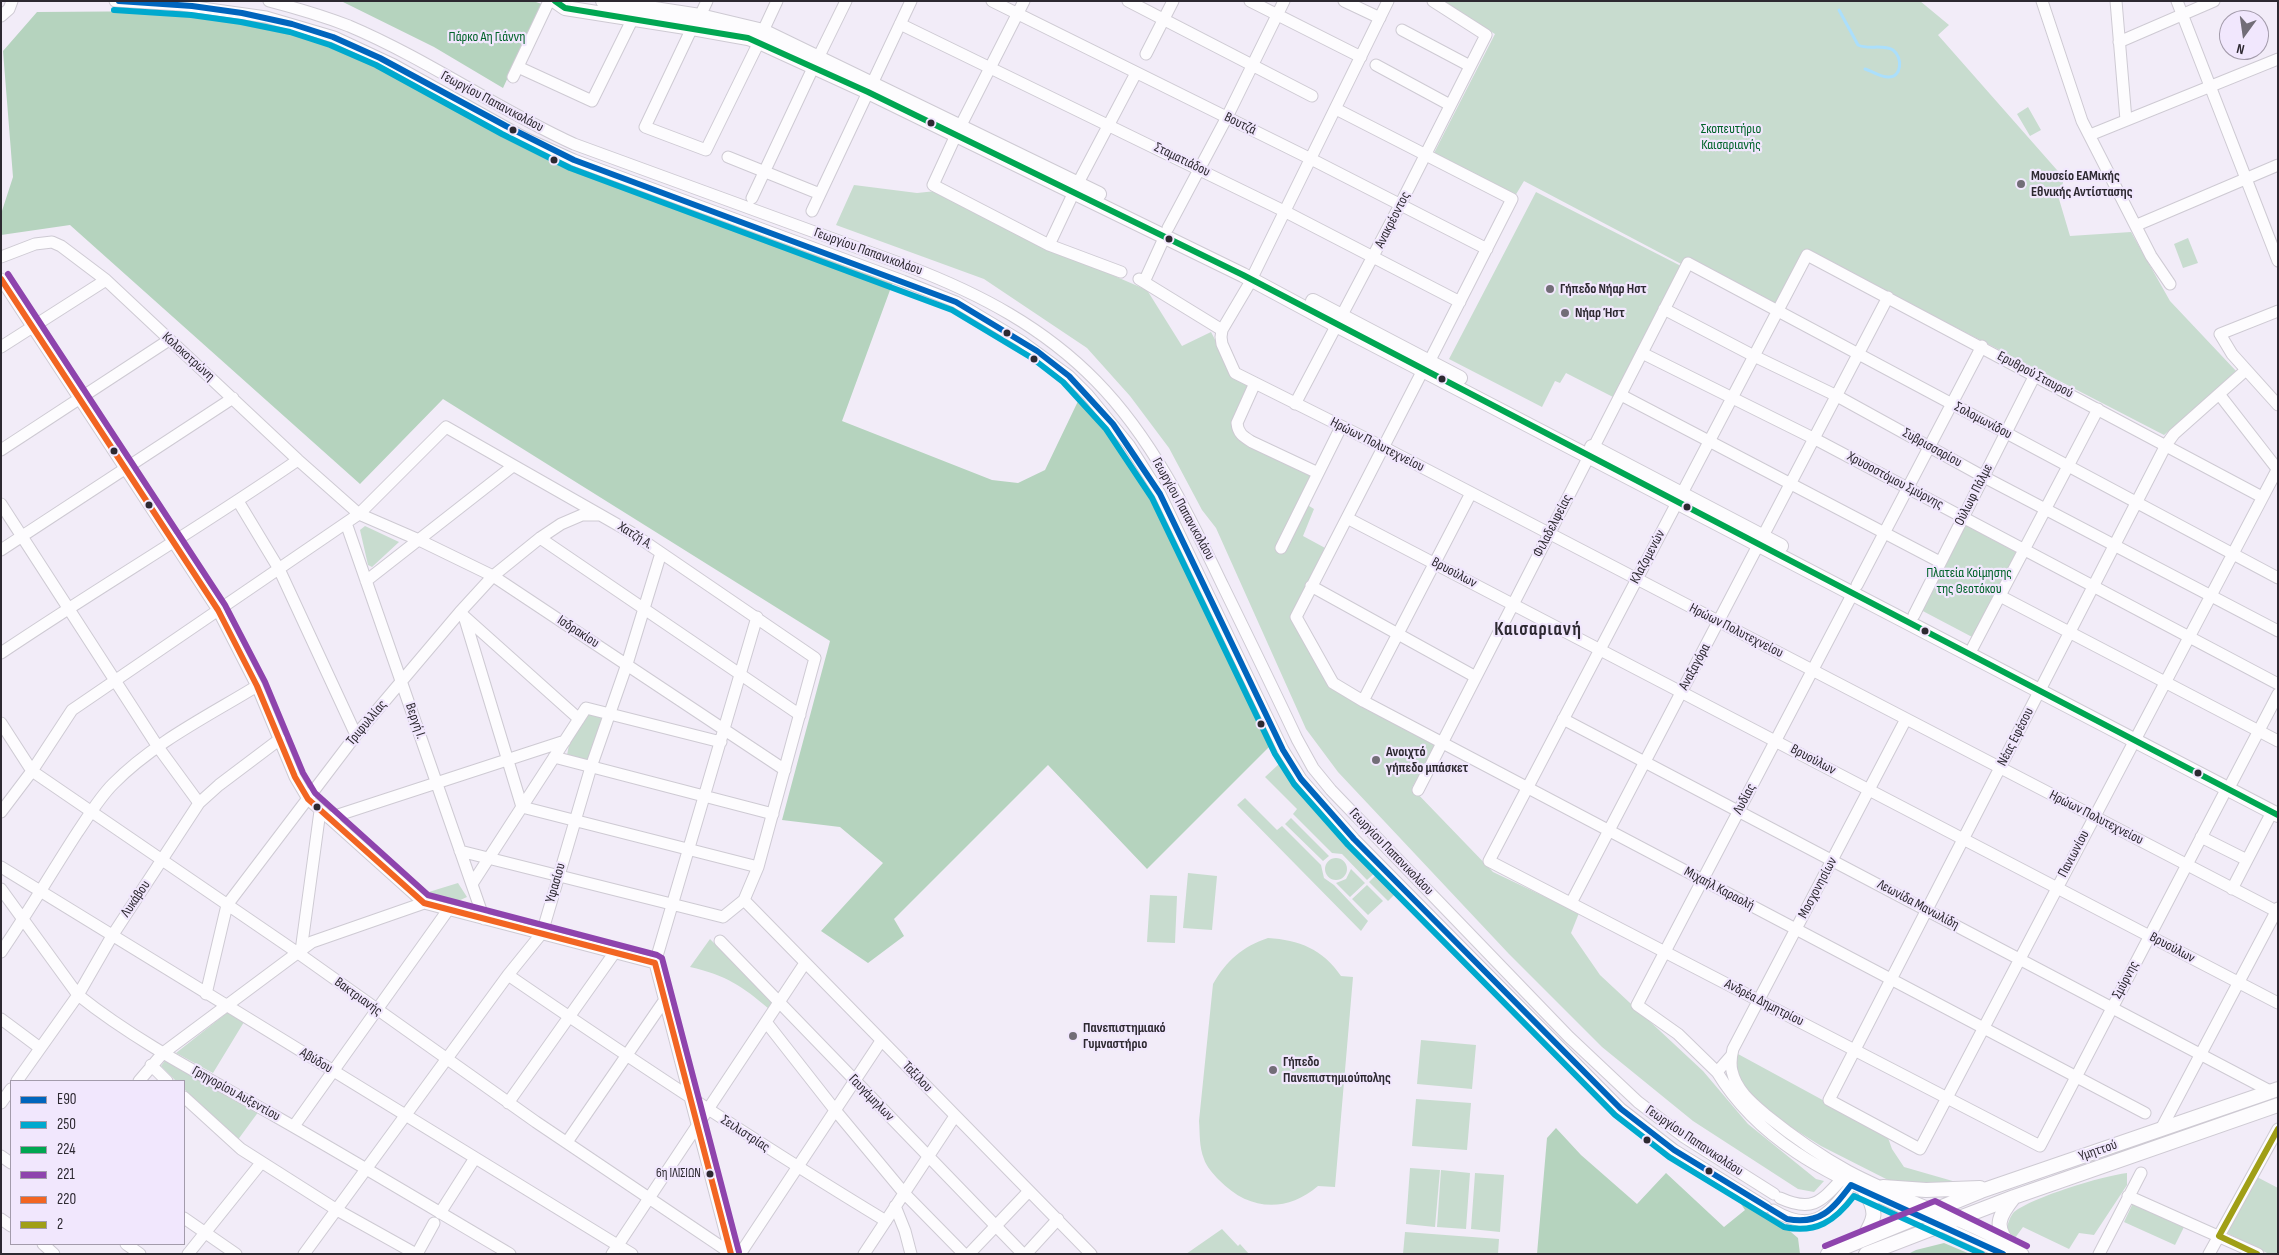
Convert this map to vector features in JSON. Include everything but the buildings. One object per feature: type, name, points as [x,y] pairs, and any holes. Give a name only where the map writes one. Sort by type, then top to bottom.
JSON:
[{"type":"main road","points":[[555,1],[565,8],[638,9],[700,16],[761,36],[870,87],[1253,275],[2276,810]]},
{"type":"main road","points":[[611,2],[638,9],[692,28],[748,38],[761,36]]},
{"type":"main road","points":[[1855,589],[1914,616],[1973,647],[2042,687]]},
{"type":"main road","name":"Υμηττού","points":[[1920,1216],[1991,1188],[2160,1129],[2276,1095]]},
{"type":"main road","name":"Υμηττού","points":[[1939,1226],[2276,1095]]},
{"type":"main road","points":[[1883,1187],[1926,1190],[1991,1188]]},
{"type":"main road","points":[[1863,1239],[1874,1214],[1874,1207],[1865,1191]]},
{"type":"main road","points":[[2013,1251],[2000,1234],[1999,1227],[2005,1208],[2014,1197]]},
{"type":"main road","points":[[1828,1254],[1920,1216]]},
{"type":"main road","points":[[1866,1254],[1939,1226]]},
{"type":"street","points":[[7,9],[22,1]]},
{"type":"street","name":"Γεωργίου Παπανικολάου","points":[[115,1],[182,5],[266,17],[334,37],[394,65],[525,138],[574,160],[800,241],[956,302],[1037,352],[1069,376],[1088,395],[1129,446],[1160,494],[1282,750],[1318,800],[1375,860],[1621,1109],[1674,1150],[1769,1208],[1796,1221],[1818,1218],[1830,1212],[1846,1182]]},
{"type":"street","name":"Γεωργίου Παπανικολάου","points":[[269,1],[326,18],[365,34],[528,123],[574,144],[910,267],[962,288],[1004,310],[1077,363],[1122,411],[1140,435],[1180,499],[1297,739],[1313,768],[1331,790],[1569,1037],[1638,1102],[1684,1137],[1777,1196],[1794,1204],[1810,1205],[1823,1200],[1846,1182]]},
{"type":"street","points":[[548,1],[515,72],[592,101],[638,9]]},
{"type":"street","points":[[700,16],[707,1]]},
{"type":"street","points":[[692,28],[645,127],[706,150],[777,1]]},
{"type":"street","points":[[752,198],[846,1]]},
{"type":"street","points":[[812,211],[911,1]]},
{"type":"street","name":"Βουτζά","points":[[992,1],[1311,159],[1487,250]]},
{"type":"street","points":[[1024,1],[958,130],[933,185],[1048,245],[1121,272]]},
{"type":"street","points":[[1128,1],[1312,96]]},
{"type":"street","points":[[1146,54],[1173,1]]},
{"type":"street","points":[[1250,1],[1361,57]]},
{"type":"street","points":[[1284,1],[1200,170],[1141,281],[1222,330],[1253,275],[1388,1]]},
{"type":"street","points":[[1344,1],[1380,18]]},
{"type":"street","name":"Ανακρέοντος","points":[[1296,404],[1338,320],[1400,206],[1486,35],[1433,1]]},
{"type":"street","points":[[2042,1],[2082,121],[2137,225],[2151,256],[2170,284]]},
{"type":"street","points":[[2116,1],[2126,120]]},
{"type":"street","points":[[2177,1],[2278,261]]},
{"type":"street","points":[[2119,42],[2214,1]]},
{"type":"street","name":"Σταματιάδου","points":[[900,24],[1109,124],[1284,211],[1460,302]]},
{"type":"street","points":[[1402,30],[1470,66]]},
{"type":"street","points":[[2090,135],[2278,59]]},
{"type":"street","points":[[1376,65],[1450,105]]},
{"type":"street","points":[[1048,245],[1136,73]]},
{"type":"street","points":[[1336,109],[1512,199],[1312,586],[1474,676]]},
{"type":"street","points":[[728,157],[820,194]]},
{"type":"street","points":[[2137,225],[2278,166]]},
{"type":"street","name":"Κολοκοτρώνη","points":[[1,257],[34,244],[52,242],[82,260],[359,514]]},
{"type":"street","name":"Ερυθρού Σταυρού","points":[[1807,255],[1982,346],[2262,497]]},
{"type":"street","name":"Κλαζομενών","points":[[1489,860],[1807,255]]},
{"type":"street","name":"Σολομωνίδου","points":[[1688,263],[2278,578]]},
{"type":"street","name":"Φιλαδελφείας","points":[[1418,790],[1474,676],[1549,535],[1688,263]]},
{"type":"street","points":[[1,279],[218,610],[257,686],[294,777],[308,799],[424,903],[655,963]]},
{"type":"street","points":[[1,348],[106,280]]},
{"type":"street","name":"Αναξαγόρα","points":[[1571,903],[1888,297]]},
{"type":"street","name":"Συβρισσαρίου","points":[[1664,309],[1836,396],[1984,477],[2278,631]]},
{"type":"street","points":[[2278,311],[2220,334],[2232,354],[2278,405]]},
{"type":"street","name":"Ηρώων Πολυτεχνείου","points":[[1222,330],[1222,344],[1235,373],[1383,447],[1549,535],[2277,911]]},
{"type":"street","points":[[1,450],[169,340]]},
{"type":"street","name":"Λυδίας","points":[[1717,1072],[1678,1034],[1636,1005],[1982,346]]},
{"type":"street","name":"Χρυσοστόμου Σμύρνης","points":[[1642,353],[1815,439],[2278,684]]},
{"type":"street","name":"Νέας Εφέσου","points":[[1829,1100],[2166,446],[2174,434],[2246,370]]},
{"type":"street","name":"Ούλωφ Πάλμε","points":[[1914,616],[2035,375]]},
{"type":"street","points":[[1255,383],[1237,423],[1237,430],[1242,436],[1252,442],[1318,473]]},
{"type":"street","points":[[2219,394],[2277,469]]},
{"type":"street","points":[[1620,395],[1940,562]]},
{"type":"street","points":[[1,550],[126,470],[233,398]]},
{"type":"street","points":[[1973,647],[2098,409]]},
{"type":"street","name":"Χατζή Α.","points":[[359,514],[446,427],[601,515],[757,617],[815,658],[800,715]]},
{"type":"street","points":[[1281,548],[1341,427]]},
{"type":"street","points":[[1,653],[68,608],[174,543],[298,460]]},
{"type":"street","points":[[366,581],[513,466]]},
{"type":"street","name":"Πανιωνίου","points":[[1829,1100],[1920,1149],[2277,469]]},
{"type":"street","points":[[1363,701],[1471,493]]},
{"type":"street","points":[[238,501],[279,569],[356,736]]},
{"type":"street","points":[[1,504],[158,747],[199,803]]},
{"type":"street","points":[[1,812],[32,771],[72,710],[359,514]]},
{"type":"street","name":"Ισδρακίου","points":[[359,514],[419,540],[493,576],[627,664],[722,736],[785,770]]},
{"type":"street","name":"Τριφυλλίας","points":[[206,994],[227,905],[356,736],[493,576],[560,524],[582,515],[601,515]]},
{"type":"street","name":"Βρυούλων","points":[[1347,518],[2278,1003]]},
{"type":"street","name":"Βεργή Ι.","points":[[346,523],[484,919]]},
{"type":"street","points":[[460,851],[724,917],[744,900],[758,866],[800,715],[540,538]]},
{"type":"street","name":"Υφασίου","points":[[304,1254],[508,975],[542,933],[591,766],[627,664],[661,553]]},
{"type":"street","name":"Μιχαήλ Καραολή","points":[[1312,586],[1296,617],[1333,683],[1363,701],[1527,788],[2145,1113]]},
{"type":"street","points":[[2000,596],[2278,741]]},
{"type":"street","points":[[462,614],[579,719]]},
{"type":"street","points":[[462,614],[522,807]]},
{"type":"street","points":[[734,1254],[697,1126],[655,963],[757,617]]},
{"type":"street","points":[[1,952],[24,920],[38,892],[92,811],[113,784],[158,747],[257,686]]},
{"type":"street","name":"Σμύρνης","points":[[2040,1146],[2186,865],[2278,694]]},
{"type":"street","points":[[472,884],[586,708],[722,736]]},
{"type":"street","name":"Λεωνίδα Μανωλίδη","points":[[1563,719],[2276,1095]]},
{"type":"street","name":"Μοσχονησίων","points":[[1717,1072],[1731,1056],[1906,720]]},
{"type":"street","name":"Βακτριανής","points":[[1,723],[32,771],[299,952],[377,1011],[508,1102],[734,1254]]},
{"type":"street","name":"Λυκάβου","points":[[17,1080],[78,995],[112,936],[199,803],[218,785],[280,739]]},
{"type":"street","points":[[324,814],[436,782],[565,741]]},
{"type":"street","points":[[554,757],[773,814]]},
{"type":"street","points":[[522,807],[758,866]]},
{"type":"street","points":[[2232,889],[2276,810]]},
{"type":"street","points":[[299,952],[324,814]]},
{"type":"street","points":[[2201,837],[2247,860]]},
{"type":"street","name":"Ανδρέα Δημητρίου","points":[[1489,860],[2040,1146]]},
{"type":"street","name":"Αβύδου","points":[[1,867],[38,892],[475,1158],[615,1249],[632,1254]]},
{"type":"street","name":"Γρηγορίου Αυξεντίου","points":[[1,889],[78,995],[163,1053],[294,1126],[367,1170],[437,1218],[510,1254]]},
{"type":"street","name":"Ταξίλου","points":[[744,900],[1091,1254]]},
{"type":"street","points":[[140,1080],[163,1053],[312,942],[424,903]]},
{"type":"street","points":[[294,1126],[332,1070],[377,1011],[448,910]]},
{"type":"street","points":[[2160,1129],[2277,911]]},
{"type":"street","name":"Γαυγάμηλων","points":[[720,941],[1024,1254]]},
{"type":"street","points":[[508,1102],[615,952]]},
{"type":"street","points":[[615,1249],[806,963]]},
{"type":"street","name":"Σειλιστρίας","points":[[508,975],[708,1110],[797,1167],[886,1220]]},
{"type":"street","points":[[567,1142],[664,1001]]},
{"type":"street","points":[[1,1020],[40,1048]]},
{"type":"street","points":[[766,1022],[835,1110],[904,1193],[964,1254]]},
{"type":"street","points":[[734,1254],[797,1167],[882,1041]]},
{"type":"street","points":[[1731,1056],[1730,1064],[1735,1081],[1749,1100],[1812,1150],[1847,1171],[1956,1220],[2013,1251]]},
{"type":"street","points":[[151,1065],[166,1080]]},
{"type":"street","points":[[1717,1072],[1739,1102],[1776,1139],[1802,1157],[1846,1182],[1939,1226],[2013,1251]]},
{"type":"street","points":[[1,1103],[8,1090]]},
{"type":"street","points":[[185,1098],[236,1145],[261,1163],[337,1210],[416,1254],[475,1158]]},
{"type":"street","points":[[864,1254],[955,1116]]},
{"type":"street","points":[[2209,1254],[2278,1130]]},
{"type":"street","points":[[188,1254],[261,1163]]},
{"type":"street","points":[[2099,1254],[2140,1173]]},
{"type":"street","points":[[969,1254],[1029,1191]]},
{"type":"street","points":[[2128,1196],[2258,1254]]},
{"type":"street","points":[[895,1206],[905,1231],[911,1254]]},
{"type":"street","points":[[185,1219],[236,1254]]},
{"type":"street","points":[[1024,1254],[1058,1219]]},
{"type":"street","points":[[44,1245],[54,1254]]},
{"type":"street","points":[[127,1245],[140,1254]]},
{"type":"green space","name":"Πάρκο Αη Γιάννη","points":[[341,1],[533,1],[542,4],[503,88],[434,47]]},
{"type":"green space","name":"Σκοπευτήριο Καισαριανής","points":[[1439,1],[1920,1],[1949,25],[1938,35],[2064,178],[2059,199],[2070,236],[2131,232],[2170,301],[2237,372],[2164,435],[1806,250],[1774,313],[1524,181],[1515,196],[1433,155],[1495,34]]},
{"type":"green space","points":[[179,11],[247,16],[303,29],[353,49],[484,125],[572,166],[893,282],[842,421],[992,480],[1018,483],[1045,470],[1080,397],[1129,462],[1157,507],[1273,743],[1147,869],[1048,765],[894,919],[904,936],[868,963],[821,931],[883,863],[840,827],[782,820],[830,641],[443,399],[360,484],[70,225],[1,235],[1,214],[13,177],[3,51],[37,12]]},
{"type":"green space","points":[[2028,107],[2041,130],[2030,136],[2017,114]]},
{"type":"green space","points":[[854,185],[917,193],[936,191],[1047,247],[1147,290],[1182,346],[1211,332],[1233,374],[1252,385],[1235,429],[1313,473],[1301,501],[1314,509],[1303,536],[1327,549],[1290,616],[1330,685],[1435,744],[1412,788],[1493,872],[1579,913],[1571,933],[1600,975],[1703,1071],[1748,1124],[1816,1179],[1824,1181],[1814,1192],[1798,1189],[1693,1121],[1602,1047],[1509,954],[1338,772],[1306,729],[1216,528],[1202,510],[1169,448],[1130,396],[1087,348],[984,279],[836,225]]},
{"type":"green space","name":"Νήαρ Ήστ","points":[[1536,192],[1681,266],[1613,397],[1566,373],[1560,383],[1555,381],[1542,407],[1449,359]]},
{"type":"green space","points":[[2188,238],[2198,263],[2183,268],[2174,244]]},
{"type":"green space","name":"Πλατεία Κοίμησης της Θεοτόκου","points":[[1963,524],[2018,553],[1974,638],[1919,609]]},
{"type":"green space","points":[[365,526],[399,542],[372,567],[368,565],[360,530]]},
{"type":"green space","points":[[591,714],[600,717],[602,720],[588,761],[573,758],[567,755],[570,740],[586,716]]},
{"type":"green space","points":[[1279,764],[1288,769],[1323,815],[1378,870],[1367,880],[1342,854],[1332,853],[1293,814],[1297,809],[1265,777]]},
{"type":"green space","points":[[1245,798],[1277,830],[1282,826],[1321,865],[1324,878],[1334,885],[1368,921],[1361,931],[1237,805]]},
{"type":"green space","points":[[1291,818],[1329,856],[1323,861],[1285,824]]},
{"type":"green space","points":[[1336,858],[1344,861],[1347,869],[1344,877],[1336,880],[1328,877],[1325,869],[1328,861]]},
{"type":"green space","points":[[1351,869],[1365,883],[1350,897],[1336,883],[1346,879]]},
{"type":"green space","points":[[1379,872],[1398,891],[1388,901],[1369,882]]},
{"type":"green space","points":[[1188,873],[1217,876],[1212,930],[1183,928]]},
{"type":"green space","points":[[458,883],[467,897],[436,911],[419,895]]},
{"type":"green space","points":[[1367,885],[1383,901],[1368,915],[1352,899]]},
{"type":"green space","points":[[1150,895],[1177,896],[1175,943],[1147,942]]},
{"type":"green space","points":[[1268,938],[1290,941],[1309,948],[1326,959],[1341,976],[1353,977],[1335,1187],[1318,1186],[1306,1195],[1293,1201],[1268,1205],[1255,1203],[1243,1198],[1219,1180],[1206,1165],[1202,1154],[1199,1121],[1213,984],[1236,955]]},
{"type":"green space","points":[[710,939],[774,1003],[769,1009],[733,982],[690,967]]},
{"type":"green space","points":[[228,1012],[244,1022],[213,1073],[176,1053]]},
{"type":"green space","points":[[1421,1040],[1476,1045],[1472,1089],[1417,1084]]},
{"type":"green space","points":[[1738,1054],[1887,1135],[1892,1149],[1904,1167],[1970,1186],[1894,1183],[1821,1146],[1767,1112],[1754,1101],[1737,1075],[1735,1059]]},
{"type":"green space","points":[[167,1058],[259,1111],[237,1141],[185,1090],[185,1080],[175,1080],[161,1066]]},
{"type":"green space","points":[[1416,1099],[1471,1103],[1467,1150],[1412,1146]]},
{"type":"green space","points":[[1556,1128],[1581,1155],[1637,1204],[1666,1173],[1724,1227],[1745,1210],[1735,1195],[1778,1221],[1798,1238],[1800,1254],[1537,1254],[1547,1138]]},
{"type":"green space","points":[[1410,1168],[1440,1170],[1435,1227],[1406,1224]]},
{"type":"green space","points":[[1441,1170],[1470,1173],[1466,1229],[1437,1227]]},
{"type":"green space","points":[[1475,1173],[1504,1175],[1500,1232],[1471,1229]]},
{"type":"green space","points":[[2127,1173],[2127,1185],[2094,1235],[2079,1233],[2069,1249],[2023,1227],[2015,1238],[2006,1230],[2014,1212],[2023,1206],[2085,1183]]},
{"type":"green space","points":[[2257,1177],[2278,1188],[2278,1254],[2269,1254],[2225,1232]]},
{"type":"green space","points":[[2133,1203],[2184,1227],[2175,1245],[2124,1222]]},
{"type":"green space","points":[[1222,1229],[1238,1246],[1240,1244],[1249,1254],[1186,1254]]},
{"type":"green space","points":[[1405,1232],[1499,1239],[1498,1254],[1403,1254]]},
{"type":"green space","points":[[1944,1243],[1970,1254],[1908,1254],[1916,1250]]},
{"type":"waterway","points":[[1839,10],[1858,45],[1889,48],[1896,53],[1900,62],[1898,71],[1893,76],[1882,76],[1865,69]]},
{"type":"transit line","name":"Ε90","points":[[119,1],[192,6],[242,13],[292,24],[333,37],[380,58],[506,126],[574,160],[956,302],[1037,351],[1069,376],[1113,424],[1160,494],[1283,750],[1301,779],[1354,839],[1621,1109],[1674,1150],[1787,1219],[1808,1220],[1824,1214],[1838,1202],[1851,1185],[2003,1254]]},
{"type":"transit line","name":"224","points":[[555,1],[565,8],[748,38],[868,92],[1243,275],[2278,815]]},
{"type":"transit line","name":"250","points":[[114,10],[191,15],[241,22],[290,32],[330,45],[376,65],[502,134],[570,168],[952,310],[1032,358],[1063,382],[1106,429],[1152,498],[1275,754],[1294,784],[1348,845],[1615,1115],[1669,1157],[1784,1227],[1806,1229],[1824,1224],[1840,1212],[1854,1196],[1982,1254]]},
{"type":"transit line","name":"221","points":[[8,274],[225,605],[265,682],[303,773],[315,793],[428,895],[657,955],[662,958],[739,1252]]},
{"type":"transit line","name":"220","points":[[1,279],[218,610],[257,686],[295,777],[308,799],[424,903],[655,963],[731,1254]]},
{"type":"transit line","name":"2","points":[[2257,1254],[2219,1236],[2278,1129]]},
{"type":"transit line","name":"221","points":[[1825,1246],[1935,1201],[2027,1246]]},
{"type":"place","name":"Μουσείο ΕΑΜικής Εθνικής Αντίστασης","points":[[2021,184]]},
{"type":"place","name":"Γήπεδο Νήαρ Ηστ","points":[[1550,289]]},
{"type":"place","name":"Νήαρ Ήστ","points":[[1565,313]]},
{"type":"place","name":"Ανοιχτό γήπεδο μπάσκετ","points":[[1376,760]]},
{"type":"place","name":"Πανεπιστημιακό Γυμναστήριο","points":[[1073,1036]]},
{"type":"place","name":"Γήπεδο Πανεπιστημιούπολης","points":[[1273,1070]]},
{"type":"place","name":"6η ΙΛΙΣΙΩΝ","points":[[710,1174]]},
{"type":"district","name":"Καισαριανή","points":[[1538,630]]}]
